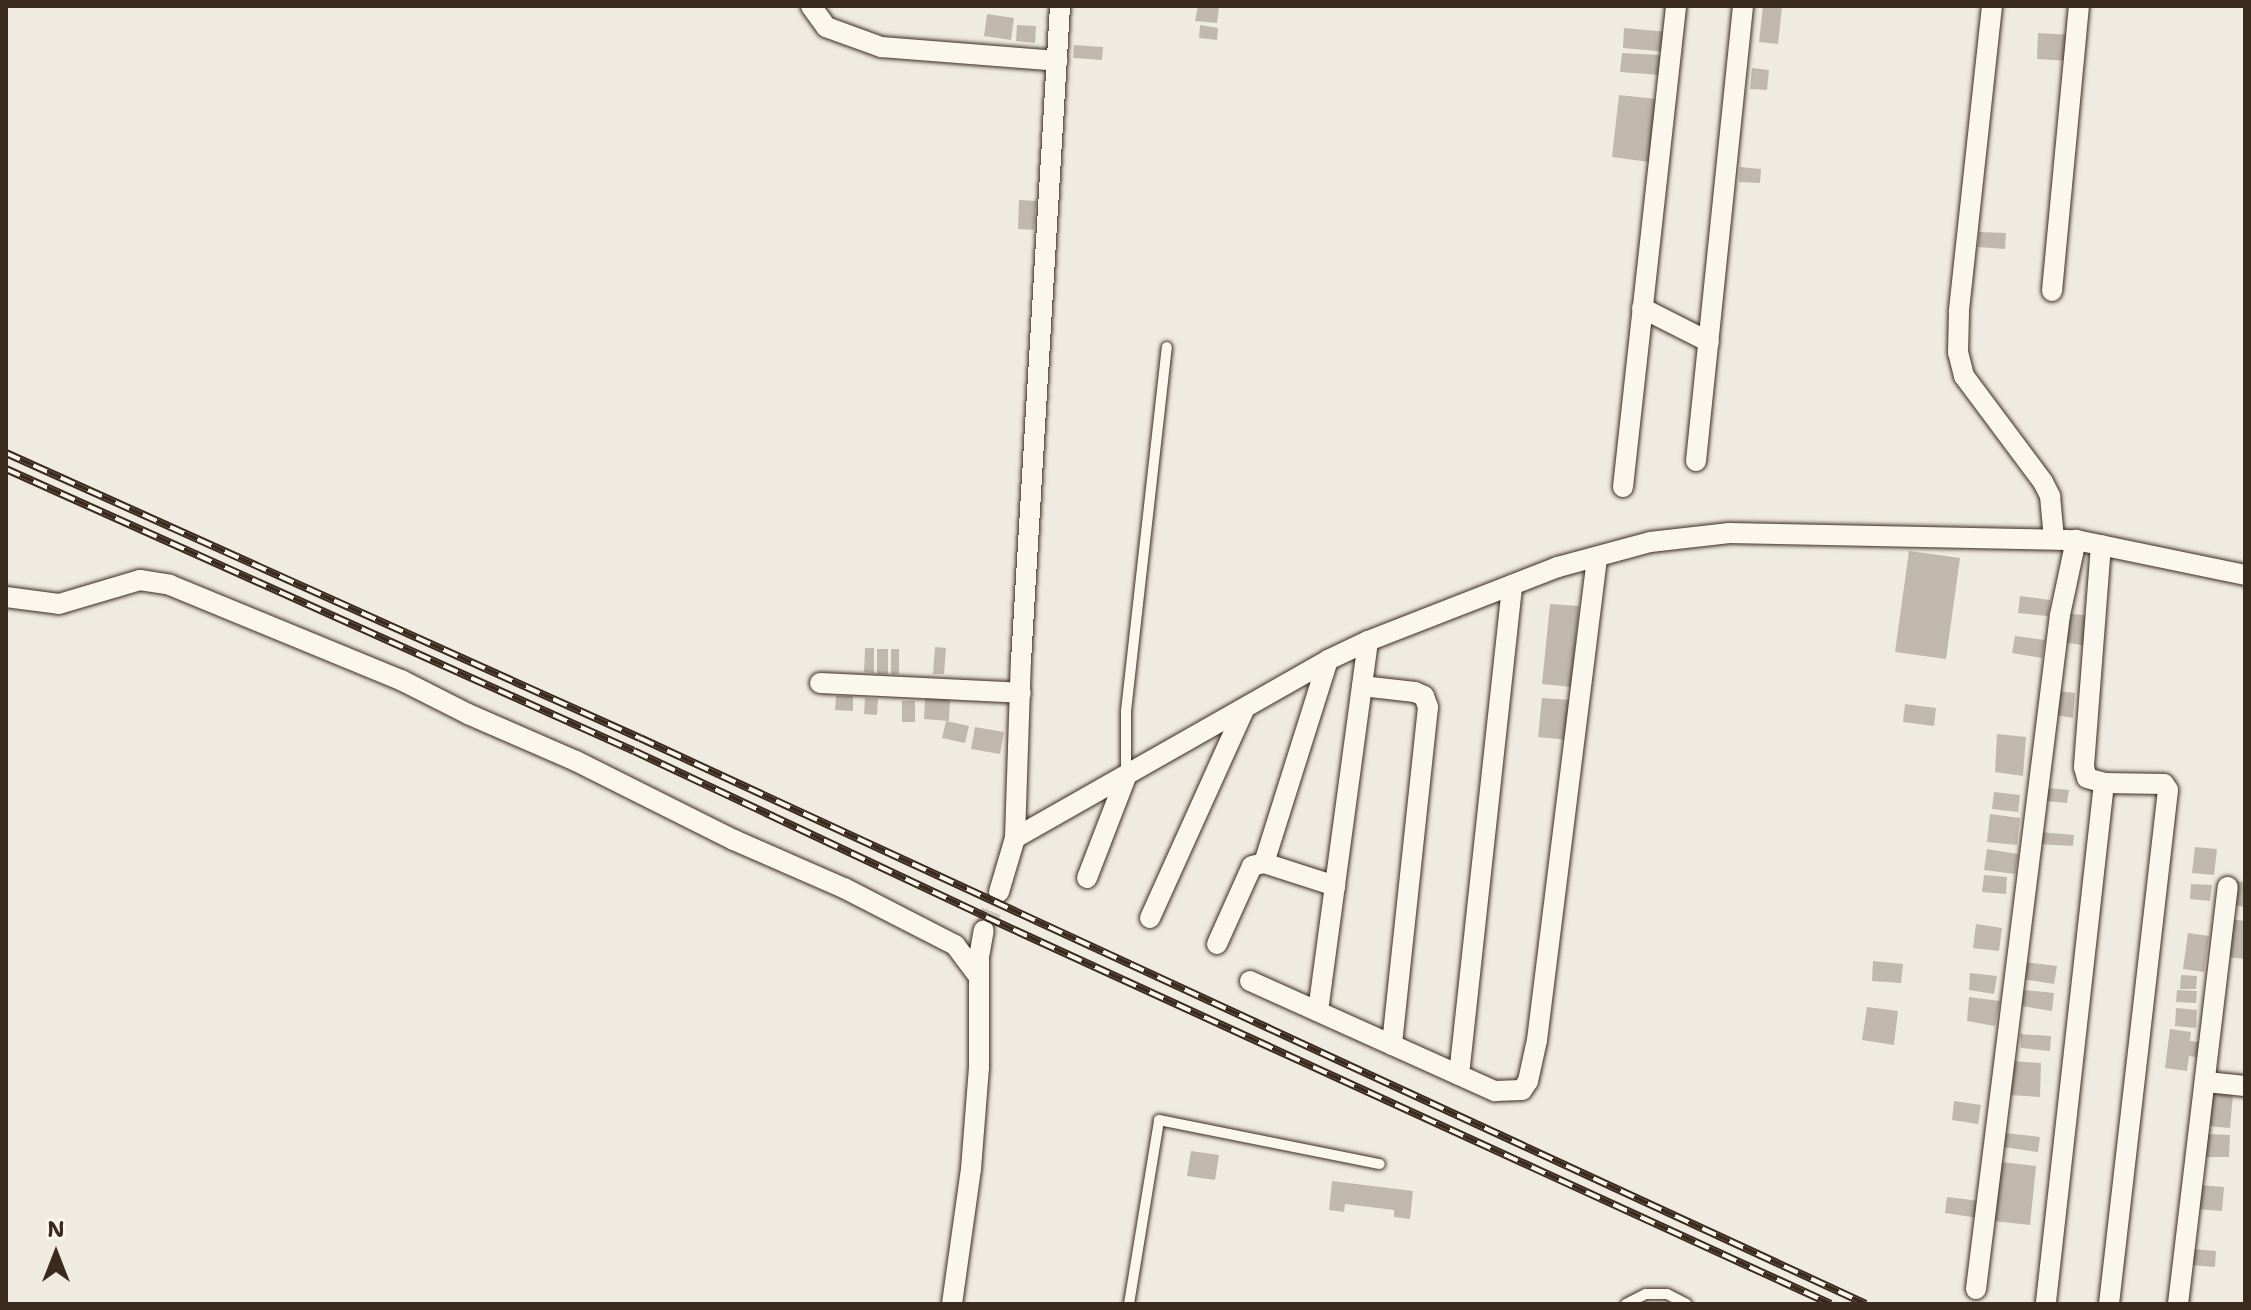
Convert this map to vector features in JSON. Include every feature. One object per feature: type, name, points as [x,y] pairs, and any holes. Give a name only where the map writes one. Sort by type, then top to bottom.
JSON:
[{"type":"street","points":[[811,6],[826,27],[881,47],[1057,61]]},
{"type":"street","points":[[999,892],[1015,838],[1060,6]]},
{"type":"street","points":[[1623,487],[1676,6]]},
{"type":"street","points":[[1696,461],[1743,6]]},
{"type":"street","points":[[1992,6],[1959,312],[1958,352],[1964,376],[2050,496],[2053,533]]},
{"type":"street","points":[[2052,291],[2079,6]]},
{"type":"street","points":[[1642,308],[1709,342]]},
{"type":"street","points":[[1015,838],[1328,660],[1368,641],[1512,585],[1650,542],[1729,533],[2053,533],[2245,575]]},
{"type":"street","points":[[1976,1289],[2060,615],[2076,540]]},
{"type":"street","points":[[2101,545],[2084,767],[2087,778],[2104,783],[2164,784],[2168,790],[2109,1304]]},
{"type":"street","points":[[1250,981],[1495,1091],[1508,1093],[1522,1090],[1528,1081],[1537,1040],[1597,557]]},
{"type":"street","points":[[6,597],[59,604],[140,580],[170,585],[401,680],[468,714],[576,761],[734,840],[844,888],[904,922],[955,945],[979,977]]},
{"type":"street","points":[[1459,1075],[1512,585]]},
{"type":"street","points":[[1318,1011],[1368,641]]},
{"type":"street","points":[[1264,863],[1328,660]]},
{"type":"street","points":[[820,683],[1021,693]]},
{"type":"street","points":[[1362,686],[1415,692],[1424,696],[1428,707],[1392,1045]]},
{"type":"street","points":[[1150,918],[1245,708]]},
{"type":"street","points":[[1087,878],[1126,777]]},
{"type":"street","points":[[2046,1302],[2104,783]]},
{"type":"street","points":[[1217,944],[1250,868],[1264,863],[1335,886]]},
{"type":"street","points":[[2178,1304],[2228,887]]},
{"type":"street","points":[[952,1304],[973,1141],[979,1068],[979,977],[984,930]]},
{"type":"street","points":[[2207,1082],[2245,1086]]},
{"type":"lane","points":[[1126,777],[1126,711],[1167,347]]},
{"type":"lane","points":[[1129,1304],[1159,1120],[1380,1164]]},
{"type":"lane","points":[[1626,1304],[1628,1299],[1646,1294],[1667,1294],[1687,1304]]},
{"type":"building","points":[[1198,6],[1219,8],[1217,23],[1195,21]]},
{"type":"building","points":[[1763,6],[1782,7],[1778,44],[1759,42]]},
{"type":"building","points":[[987,14],[1014,18],[1011,40],[984,36]]},
{"type":"building","points":[[1017,25],[1036,26],[1035,43],[1016,41]]},
{"type":"building","points":[[1200,25],[1218,28],[1217,40],[1199,38]]},
{"type":"building","points":[[1624,28],[1668,32],[1667,52],[1623,48]]},
{"type":"building","points":[[2038,33],[2072,35],[2071,61],[2037,59]]},
{"type":"building","points":[[1074,45],[1103,47],[1102,60],[1073,58]]},
{"type":"building","points":[[1622,53],[1661,55],[1660,75],[1620,72]]},
{"type":"building","points":[[1752,68],[1769,70],[1767,90],[1750,89]]},
{"type":"building","points":[[1619,95],[1657,99],[1649,162],[1612,157]]},
{"type":"building","points":[[1740,167],[1761,169],[1760,183],[1739,182]]},
{"type":"building","points":[[1019,200],[1036,201],[1034,230],[1018,229]]},
{"type":"building","points":[[1979,232],[2006,233],[2005,249],[1978,247]]},
{"type":"building","points":[[1909,551],[1960,558],[1946,659],[1895,652]]},
{"type":"building","points":[[2020,596],[2050,600],[2048,616],[2018,613]]},
{"type":"building","points":[[1550,604],[1579,606],[1571,687],[1542,684]]},
{"type":"building","points":[[2064,613],[2091,616],[2088,646],[2062,642]]},
{"type":"building","points":[[2015,636],[2045,640],[2042,658],[2012,653]]},
{"type":"building","points":[[935,647],[946,648],[944,674],[933,674]]},
{"type":"building","points":[[865,648],[874,648],[874,673],[864,672]]},
{"type":"building","points":[[877,649],[888,649],[888,674],[877,674]]},
{"type":"building","points":[[891,649],[899,649],[899,674],[891,674]]},
{"type":"building","points":[[2057,691],[2075,693],[2073,718],[2055,715]]},
{"type":"building","points":[[836,696],[853,696],[853,711],[835,710]]},
{"type":"building","points":[[865,698],[878,699],[877,715],[864,714]]},
{"type":"building","points":[[925,698],[950,699],[949,721],[924,719]]},
{"type":"building","points":[[1542,698],[1571,700],[1568,740],[1538,737]]},
{"type":"building","points":[[902,701],[915,701],[915,722],[902,722]]},
{"type":"building","points":[[1905,704],[1936,708],[1934,726],[1903,722]]},
{"type":"building","points":[[946,721],[969,726],[965,743],[942,738]]},
{"type":"building","points":[[975,727],[1004,732],[1000,754],[971,749]]},
{"type":"building","points":[[1997,734],[2026,737],[2023,776],[1995,772]]},
{"type":"building","points":[[2048,788],[2069,790],[2067,803],[2046,801]]},
{"type":"building","points":[[1994,792],[2020,795],[2018,812],[1992,809]]},
{"type":"building","points":[[1990,814],[2020,818],[2017,845],[1987,842]]},
{"type":"building","points":[[2039,832],[2074,835],[2073,846],[2038,844]]},
{"type":"building","points":[[2195,847],[2217,849],[2214,875],[2192,873]]},
{"type":"building","points":[[1987,849],[2018,854],[2015,874],[1984,870]]},
{"type":"building","points":[[1984,875],[2007,877],[2006,894],[1982,892]]},
{"type":"building","points":[[2235,881],[2245,882],[2245,907],[2232,905]]},
{"type":"building","points":[[2191,884],[2212,885],[2210,901],[2190,899]]},
{"type":"building","points":[[2230,919],[2245,921],[2245,959],[2226,957]]},
{"type":"building","points":[[1976,924],[2002,928],[1999,951],[1973,948]]},
{"type":"building","points":[[2188,933],[2209,936],[2204,972],[2183,969]]},
{"type":"building","points":[[1873,961],[1903,964],[1901,983],[1872,981]]},
{"type":"building","points":[[2024,962],[2057,966],[2054,984],[2022,979]]},
{"type":"building","points":[[1970,973],[1997,976],[1994,994],[1969,990]]},
{"type":"building","points":[[2181,975],[2197,976],[2196,989],[2180,989]]},
{"type":"building","points":[[2023,990],[2054,993],[2052,1011],[2021,1006]]},
{"type":"building","points":[[2177,990],[2197,991],[2196,1003],[2176,1002]]},
{"type":"building","points":[[1969,997],[2000,1001],[1995,1026],[1967,1021]]},
{"type":"building","points":[[1867,1007],[1898,1011],[1894,1045],[1862,1040]]},
{"type":"building","points":[[2176,1008],[2197,1010],[2196,1028],[2175,1026]]},
{"type":"building","points":[[2170,1029],[2191,1032],[2190,1041],[2210,1043],[2208,1059],[2189,1056],[2187,1071],[2165,1068]]},
{"type":"building","points":[[2020,1034],[2051,1036],[2050,1051],[2021,1048]]},
{"type":"building","points":[[2011,1061],[2041,1063],[2040,1097],[2009,1095]]},
{"type":"building","points":[[2210,1092],[2233,1094],[2230,1128],[2207,1126]]},
{"type":"building","points":[[1954,1101],[1981,1105],[1978,1124],[1952,1120]]},
{"type":"building","points":[[2005,1133],[2040,1137],[2038,1152],[2003,1147]]},
{"type":"building","points":[[2205,1134],[2230,1135],[2229,1157],[2204,1157]]},
{"type":"building","points":[[1191,1151],[1219,1155],[1215,1180],[1187,1176]]},
{"type":"building","points":[[2001,1162],[2036,1166],[2030,1225],[1994,1221]]},
{"type":"building","points":[[1332,1181],[1413,1191],[1410,1219],[1394,1217],[1394,1210],[1345,1204],[1344,1212],[1329,1210]]},
{"type":"building","points":[[2199,1185],[2224,1187],[2222,1211],[2197,1209]]},
{"type":"building","points":[[1947,1197],[1980,1201],[1978,1218],[1945,1213]]},
{"type":"building","points":[[2192,1249],[2216,1251],[2215,1267],[2191,1265]]},
{"type":"tunnel","points":[[984,930],[999,892]]},
{"type":"railway","points":[[6,453],[640,738],[1866,1304]]},
{"type":"railway","points":[[6,469],[634,751],[986,917],[1831,1304]]}]
